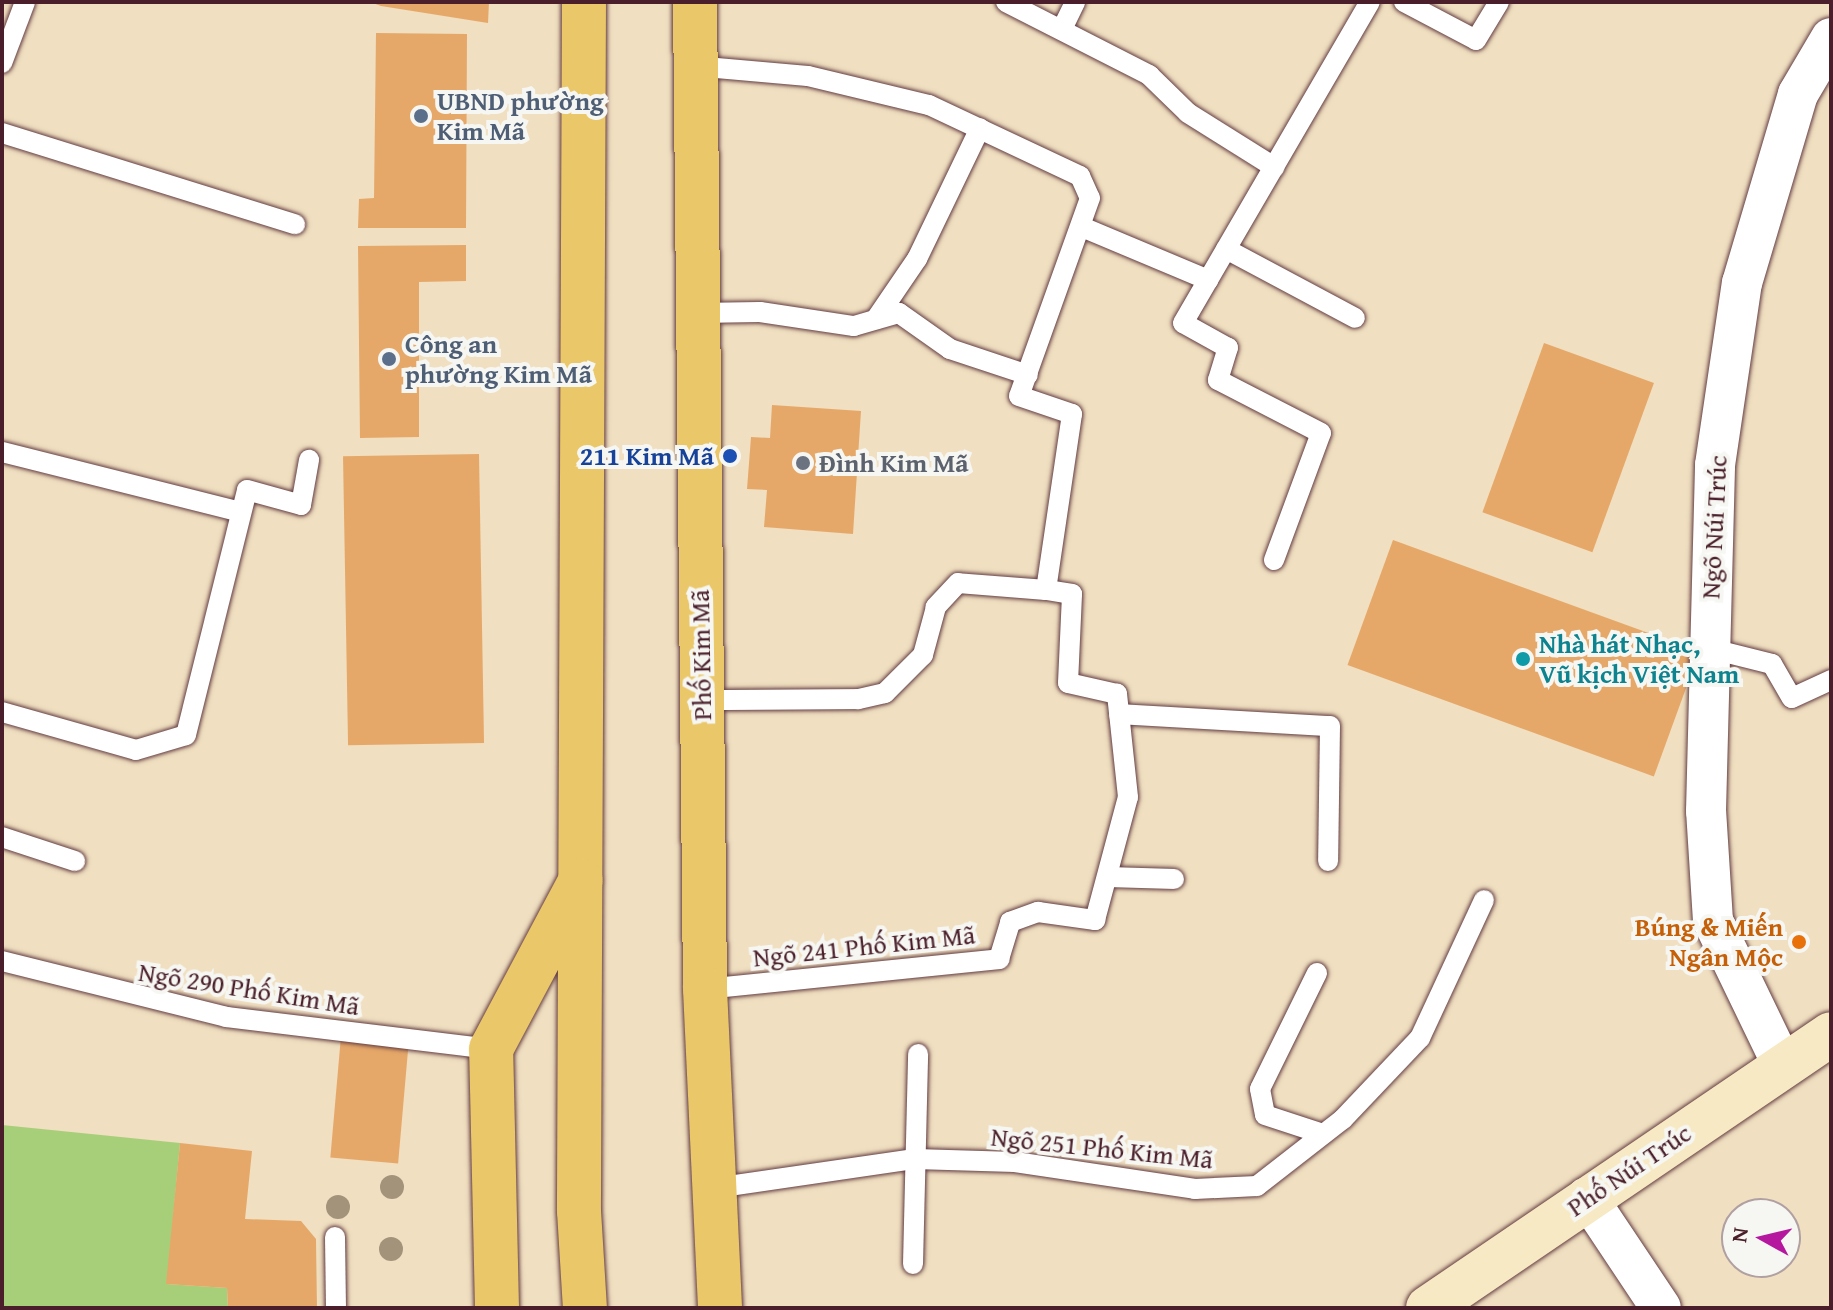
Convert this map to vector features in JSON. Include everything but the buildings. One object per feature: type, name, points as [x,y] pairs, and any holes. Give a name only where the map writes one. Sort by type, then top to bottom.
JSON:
[{"type":"main road","points":[[584,2],[584,874],[579,1211],[585,1308]]},
{"type":"main road","name":"Phố Kim Mã","points":[[695,2],[705,989],[720,1308]]},
{"type":"main road","points":[[497,1308],[491,1049],[584,874]]},
{"type":"street","name":"Ngõ Núi Trúc","points":[[1783,1066],[1713,921],[1708,648],[1715,465],[1742,283],[1798,94],[1831,38]]},
{"type":"street","name":"Phố Núi Trúc","points":[[1428,1308],[1831,1034]]},
{"type":"street","points":[[1587,1197],[1661,1308]]},
{"type":"lane","points":[[2,63],[25,2]]},
{"type":"lane","points":[[1006,2],[1149,75],[1188,113],[1274,167]]},
{"type":"lane","points":[[1062,29],[1075,2]]},
{"type":"lane","points":[[1274,560],[1321,433],[1218,380],[1228,348],[1183,323],[1370,2]]},
{"type":"lane","points":[[1404,2],[1476,40],[1499,2]]},
{"type":"lane","points":[[694,66],[808,76],[929,105],[1080,176],[1090,198],[1082,227],[1019,396],[1072,414],[1046,590]]},
{"type":"lane","points":[[876,319],[917,259],[980,128]]},
{"type":"lane","points":[[2,133],[295,224]]},
{"type":"lane","points":[[1082,227],[1208,280]]},
{"type":"lane","points":[[1226,249],[1355,318]]},
{"type":"lane","points":[[697,313],[760,312],[854,326],[899,313],[950,349],[1028,375]]},
{"type":"lane","points":[[2,452],[241,512]]},
{"type":"lane","points":[[2,712],[136,750],[186,735],[247,490],[301,505],[309,460]]},
{"type":"lane","points":[[701,700],[885,693],[923,655],[936,607],[958,583],[1072,594],[1068,683],[1117,694],[1128,797],[1109,877],[1174,879]]},
{"type":"lane","points":[[1708,648],[1772,664],[1792,698],[1831,680]]},
{"type":"lane","points":[[1119,714],[1330,726],[1328,861]]},
{"type":"lane","points":[[2,837],[75,861]]},
{"type":"lane","name":"Ngõ 241 Phố Kim Mã","points":[[705,989],[999,959],[1010,922],[1038,912],[1095,920],[1109,877]]},
{"type":"lane","name":"Ngõ 251 Phố Kim Mã","points":[[715,1188],[915,1159],[1015,1162],[1195,1189],[1257,1186],[1323,1134],[1420,1038],[1484,900]]},
{"type":"lane","name":"Ngõ 290 Phố Kim Mã","points":[[2,961],[226,1017],[491,1049]]},
{"type":"lane","points":[[1317,973],[1260,1089],[1265,1115],[1323,1134]]},
{"type":"lane","points":[[913,1264],[918,1054]]},
{"type":"lane","points":[[335,1237],[336,1308]]},
{"type":"green space","points":[[2,1125],[180,1143],[167,1284],[227,1288],[228,1308],[2,1308]]},
{"type":"place","name":"UBND phường Kim Mã","points":[[421,116]]},
{"type":"place","name":"Công an phường Kim Mã","points":[[389,359]]},
{"type":"place","name":"211 Kim Mã","points":[[730,456]]},
{"type":"place","name":"Đình Kim Mã","points":[[803,463]]},
{"type":"place","name":"Nhà hát Nhạc, Vũ kịch Việt Nam","points":[[1523,659]]},
{"type":"place","name":"Búng & Miến Ngân Mộc","points":[[1799,942]]}]
